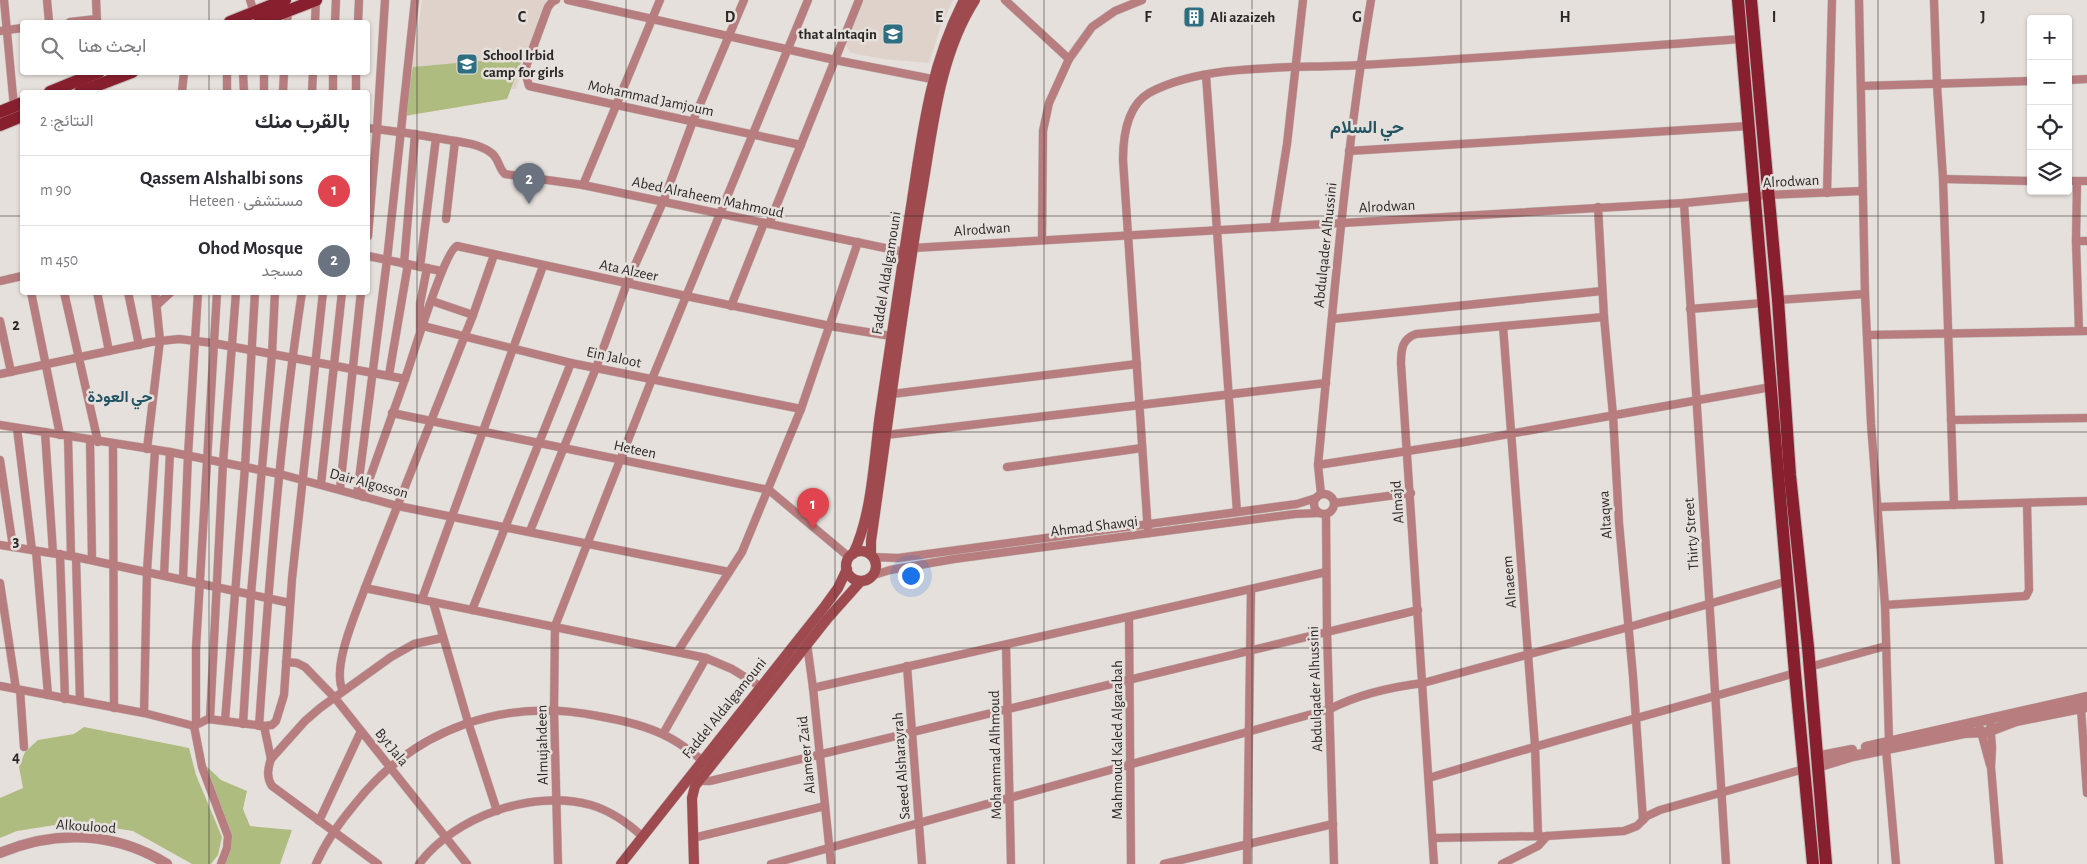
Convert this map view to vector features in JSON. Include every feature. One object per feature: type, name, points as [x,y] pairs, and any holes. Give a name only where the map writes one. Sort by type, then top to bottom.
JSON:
[{"type":"main road","points":[[261,19],[316,0]]},
{"type":"main road","name":"Faddel Aldalgamouni","points":[[851,556],[862,531],[896,337],[932,79],[945,42],[964,0]]},
{"type":"main road","name":"Faddel Aldalgamouni","points":[[908,250],[944,74],[963,21],[975,0]]},
{"type":"main road","points":[[1738,0],[1795,673],[1812,765],[1826,864]]},
{"type":"main road","points":[[1751,0],[1778,300],[1790,475],[1808,647],[1813,864]]},
{"type":"main road","points":[[55,90],[92,75]]},
{"type":"main road","points":[[96,89],[126,75]]},
{"type":"main road","points":[[0,112],[20,109]]},
{"type":"main road","points":[[0,126],[20,109]]},
{"type":"main road","name":"Faddel Aldalgamouni","points":[[872,556],[871,542],[892,394],[896,337]]},
{"type":"main road","points":[[860,552],[872,556],[876,564],[874,575],[861,581],[852,578],[847,569],[851,556],[860,552]]},
{"type":"main road","name":"Faddel Aldalgamouni","points":[[621,864],[834,593],[847,569]]},
{"type":"main road","points":[[694,864],[693,789],[807,644],[861,581]]},
{"type":"main road","points":[[1794,649],[1808,647]]},
{"type":"main road","points":[[675,794],[685,791],[690,793],[692,798]]},
{"type":"street","points":[[4,0],[4,30],[20,109]]},
{"type":"street","points":[[47,0],[49,20]]},
{"type":"street","points":[[250,0],[261,19]]},
{"type":"street","points":[[315,20],[316,0]]},
{"type":"street","points":[[335,20],[336,0]]},
{"type":"street","points":[[358,20],[359,0]]},
{"type":"street","points":[[370,212],[377,129],[384,0]]},
{"type":"street","points":[[360,496],[415,0]]},
{"type":"street","name":"Mohammad Jamjoum","points":[[556,0],[548,7],[525,72],[529,86],[801,145]]},
{"type":"street","points":[[568,0],[596,3],[653,19],[728,36],[932,79]]},
{"type":"street","points":[[583,185],[660,0]]},
{"type":"street","points":[[530,531],[596,368],[627,283],[663,202],[693,121],[744,0]]},
{"type":"street","points":[[555,626],[652,379],[808,0]]},
{"type":"street","points":[[731,306],[801,145],[859,0]]},
{"type":"street","points":[[1005,0],[1069,59]]},
{"type":"street","points":[[1042,239],[1044,131],[1049,103],[1069,59],[1092,27],[1115,11],[1142,0]]},
{"type":"street","points":[[1274,227],[1296,68],[1303,0]]},
{"type":"street","name":"Abdulqader Alhussini","points":[[1318,496],[1318,464],[1341,222],[1360,66],[1371,0]]},
{"type":"street","points":[[1827,193],[1832,0]]},
{"type":"street","points":[[1859,0],[1865,294],[1885,605],[1888,746],[1896,864]]},
{"type":"street","points":[[1934,0],[1943,179],[1954,505]]},
{"type":"street","points":[[96,20],[98,1]]},
{"type":"street","points":[[4,30],[20,28]]},
{"type":"street","points":[[1148,533],[1123,148],[1130,115],[1138,101],[1149,93],[1179,80],[1234,71],[1360,66],[1742,39]]},
{"type":"street","points":[[182,90],[184,75]]},
{"type":"street","points":[[227,75],[227,90]]},
{"type":"street","points":[[244,75],[244,90]]},
{"type":"street","points":[[264,75],[264,90]]},
{"type":"street","points":[[283,90],[284,75]]},
{"type":"street","points":[[312,90],[313,75]]},
{"type":"street","points":[[332,90],[333,75]]},
{"type":"street","points":[[356,75],[356,90]]},
{"type":"street","points":[[1206,75],[1236,512]]},
{"type":"street","points":[[2072,80],[2087,79]]},
{"type":"street","points":[[1861,86],[2027,81]]},
{"type":"street","points":[[1349,151],[1749,126]]},
{"type":"street","points":[[370,128],[400,131],[455,141],[446,219]]},
{"type":"street","points":[[389,375],[406,264],[415,134]]},
{"type":"street","points":[[422,330],[420,304],[436,138]]},
{"type":"street","name":"Abed Alraheem Mahmoud","points":[[455,141],[475,145],[491,152],[505,174],[583,185],[858,242],[908,250]]},
{"type":"street","points":[[1943,179],[2027,181]]},
{"type":"street","points":[[1867,335],[2083,330],[2072,181],[2087,181]]},
{"type":"street","name":"Alrodwan","points":[[908,250],[1042,239],[1129,236],[1684,203],[1768,195],[1862,191]]},
{"type":"street","name":"Thirty Street","points":[[1684,203],[1726,864]]},
{"type":"street","name":"Altaqwa","points":[[1598,207],[1602,291],[1643,820]]},
{"type":"street","points":[[2076,241],[2087,241]]},
{"type":"street","points":[[678,651],[742,552],[801,409],[858,242]]},
{"type":"street","name":"Ata Alzeer","points":[[441,271],[455,247],[731,306],[896,337]]},
{"type":"street","points":[[343,691],[340,685],[339,670],[365,588],[473,315],[494,255]]},
{"type":"street","points":[[360,496],[405,379],[441,271],[370,256]]},
{"type":"street","points":[[422,599],[543,266]]},
{"type":"street","points":[[0,281],[20,276]]},
{"type":"street","points":[[1332,319],[1602,291]]},
{"type":"street","points":[[1778,300],[1865,294]]},
{"type":"street","points":[[31,295],[60,434]]},
{"type":"street","points":[[65,295],[94,441],[92,560]]},
{"type":"street","points":[[98,295],[109,351]]},
{"type":"street","points":[[129,295],[140,345]]},
{"type":"street","points":[[144,714],[151,449],[160,340],[155,295]]},
{"type":"street","points":[[157,305],[168,295]]},
{"type":"street","points":[[183,579],[198,295]]},
{"type":"street","points":[[217,295],[199,583],[195,725],[204,774],[228,836],[227,848],[221,864]]},
{"type":"street","points":[[210,719],[216,587],[236,295]]},
{"type":"street","points":[[225,721],[245,467],[255,295]]},
{"type":"street","points":[[244,724],[251,594],[272,354],[275,295]]},
{"type":"street","points":[[302,295],[292,358],[280,474],[269,598],[261,726],[271,759],[268,774],[272,786],[378,864]]},
{"type":"street","points":[[0,684],[18,690],[195,725],[204,719],[261,726],[272,724],[280,713],[284,695],[290,603],[323,295]]},
{"type":"street","points":[[321,484],[342,295]]},
{"type":"street","points":[[340,490],[362,295]]},
{"type":"street","points":[[432,301],[473,315]]},
{"type":"street","points":[[1690,309],[1763,303]]},
{"type":"street","name":"Almajd","points":[[1434,864],[1401,364],[1402,347],[1406,339],[1416,334],[1604,317]]},
{"type":"street","points":[[0,322],[11,372]]},
{"type":"street","name":"Alnaeem","points":[[1503,326],[1542,836]]},
{"type":"street","name":"Ein Jaloot","points":[[422,330],[464,337],[571,363],[801,409]]},
{"type":"street","points":[[0,374],[46,366],[160,340],[179,339],[333,364],[405,379]]},
{"type":"street","points":[[472,610],[571,363]]},
{"type":"street","points":[[892,394],[1137,364]]},
{"type":"street","points":[[886,435],[1326,382]]},
{"type":"street","points":[[1318,464],[1408,452],[1771,387]]},
{"type":"street","name":"Heteen","points":[[392,413],[769,490],[851,556]]},
{"type":"street","points":[[1951,420],[2087,418]]},
{"type":"street","name":"Dair Algosson","points":[[0,425],[224,462],[321,484],[398,506],[729,572]]},
{"type":"street","points":[[17,428],[34,550],[48,696]]},
{"type":"street","points":[[45,432],[56,554],[65,699]]},
{"type":"street","points":[[68,436],[80,701]]},
{"type":"street","points":[[113,444],[114,708]]},
{"type":"street","points":[[1007,467],[1142,448]]},
{"type":"street","points":[[164,575],[170,452]]},
{"type":"street","points":[[0,460],[13,547]]},
{"type":"street","points":[[1335,503],[1411,493]]},
{"type":"street","points":[[1330,495],[1335,503],[1333,509],[1323,513],[1315,508],[1318,496],[1330,495]]},
{"type":"street","name":"Ahmad Shawqi","points":[[872,556],[898,558],[1297,504],[1318,496]]},
{"type":"street","points":[[1878,507],[2087,501]]},
{"type":"street","points":[[1885,605],[2026,596],[2029,590],[2027,503]]},
{"type":"street","name":"Abdulqader Alhussini","points":[[1323,513],[1334,864]]},
{"type":"street","name":"Ahmad Shawqi","points":[[874,575],[899,568],[954,559],[1295,514],[1323,513]]},
{"type":"street","points":[[0,545],[74,556],[290,603]]},
{"type":"street","points":[[813,688],[1326,572]]},
{"type":"street","points":[[771,864],[1330,709],[1348,700],[1396,686],[1423,683],[1629,627],[1788,581]]},
{"type":"street","points":[[0,583],[18,690],[24,747]]},
{"type":"street","points":[[365,588],[678,651],[706,658],[732,669],[761,687]]},
{"type":"street","points":[[1247,864],[1251,590]]},
{"type":"street","points":[[433,602],[442,638],[498,812]]},
{"type":"street","points":[[698,781],[710,781],[1418,610]]},
{"type":"street","name":"Mahmoud Kaled Algarabah","points":[[1129,617],[1131,864]]},
{"type":"street","name":"Almujahdeen","points":[[555,626],[554,710],[558,864]]},
{"type":"street","points":[[271,759],[305,721],[343,691],[408,647],[420,642],[442,638]]},
{"type":"street","name":"Alameer Zaid","points":[[807,644],[831,864]]},
{"type":"street","name":"Mohammad Alhmoud","points":[[1006,645],[1011,864]]},
{"type":"street","points":[[1809,667],[1886,646]]},
{"type":"street","points":[[663,734],[706,658]]},
{"type":"street","name":"Byt Jala","points":[[286,662],[297,663],[305,667],[335,698],[467,864]]},
{"type":"street","name":"Saeed Alsharayrah","points":[[907,666],[922,864]]},
{"type":"street","points":[[1429,778],[1535,746],[1635,720],[1795,673]]},
{"type":"street","points":[[1983,728],[1990,720],[2087,697]]},
{"type":"street","points":[[1433,838],[1542,836],[1624,830],[1637,826],[1660,810],[1722,794],[1812,765],[1888,746],[1964,733],[2084,708],[2087,791]]},
{"type":"street","points":[[316,864],[332,831],[360,796],[390,766],[430,739],[468,722],[502,713],[554,710],[609,718],[663,734],[702,760]]},
{"type":"street","points":[[1983,728],[1991,767],[1999,864]]},
{"type":"street","points":[[319,821],[361,731]]},
{"type":"street","points":[[419,864],[446,837],[470,822],[521,804],[556,801],[581,803],[604,810],[625,821],[643,837]]},
{"type":"street","points":[[693,838],[825,806]]},
{"type":"street","points":[[1164,864],[1333,824]]},
{"type":"street","points":[[1502,864],[1538,846],[1542,836]]},
{"type":"street","name":"Alkoulood","points":[[0,853],[15,846],[46,838],[72,837],[100,839],[125,844],[145,850],[167,864]]},
{"type":"shaded area","name":"School Irbid camp for girls","points":[[422,0],[547,0],[526,60],[522,61],[519,70],[521,74],[516,89],[511,89],[507,99],[405,116]]},
{"type":"shaded area","name":"that alntaqin","points":[[864,0],[953,0],[941,25],[929,63],[883,59],[851,53],[844,43]]},
{"type":"green space","points":[[523,57],[507,99],[404,116],[413,67]]},
{"type":"green space","points":[[84,727],[189,748],[196,775],[222,837],[218,855],[211,864],[192,864],[133,831],[74,822],[17,831],[0,838],[0,798],[23,788],[19,767],[25,752],[38,740],[74,734]]},
{"type":"green space","points":[[202,762],[221,780],[247,791],[243,809],[250,826],[292,830],[280,864],[222,864],[228,836]]},
{"type":"place","name":"Ali azaizeh","points":[[1194,17]]},
{"type":"place","name":"that alntaqin","points":[[893,34]]},
{"type":"place","name":"School Irbid camp for girls","points":[[467,64]]},
{"type":"place","name":"Ohod Mosque","points":[[529,204]]},
{"type":"place","name":"Qassem Alshalbi sons","points":[[813,529]]},
{"type":"district","name":"حي السلام","points":[[1367,127]]},
{"type":"district","name":"حي العودة","points":[[120,396]]}]
